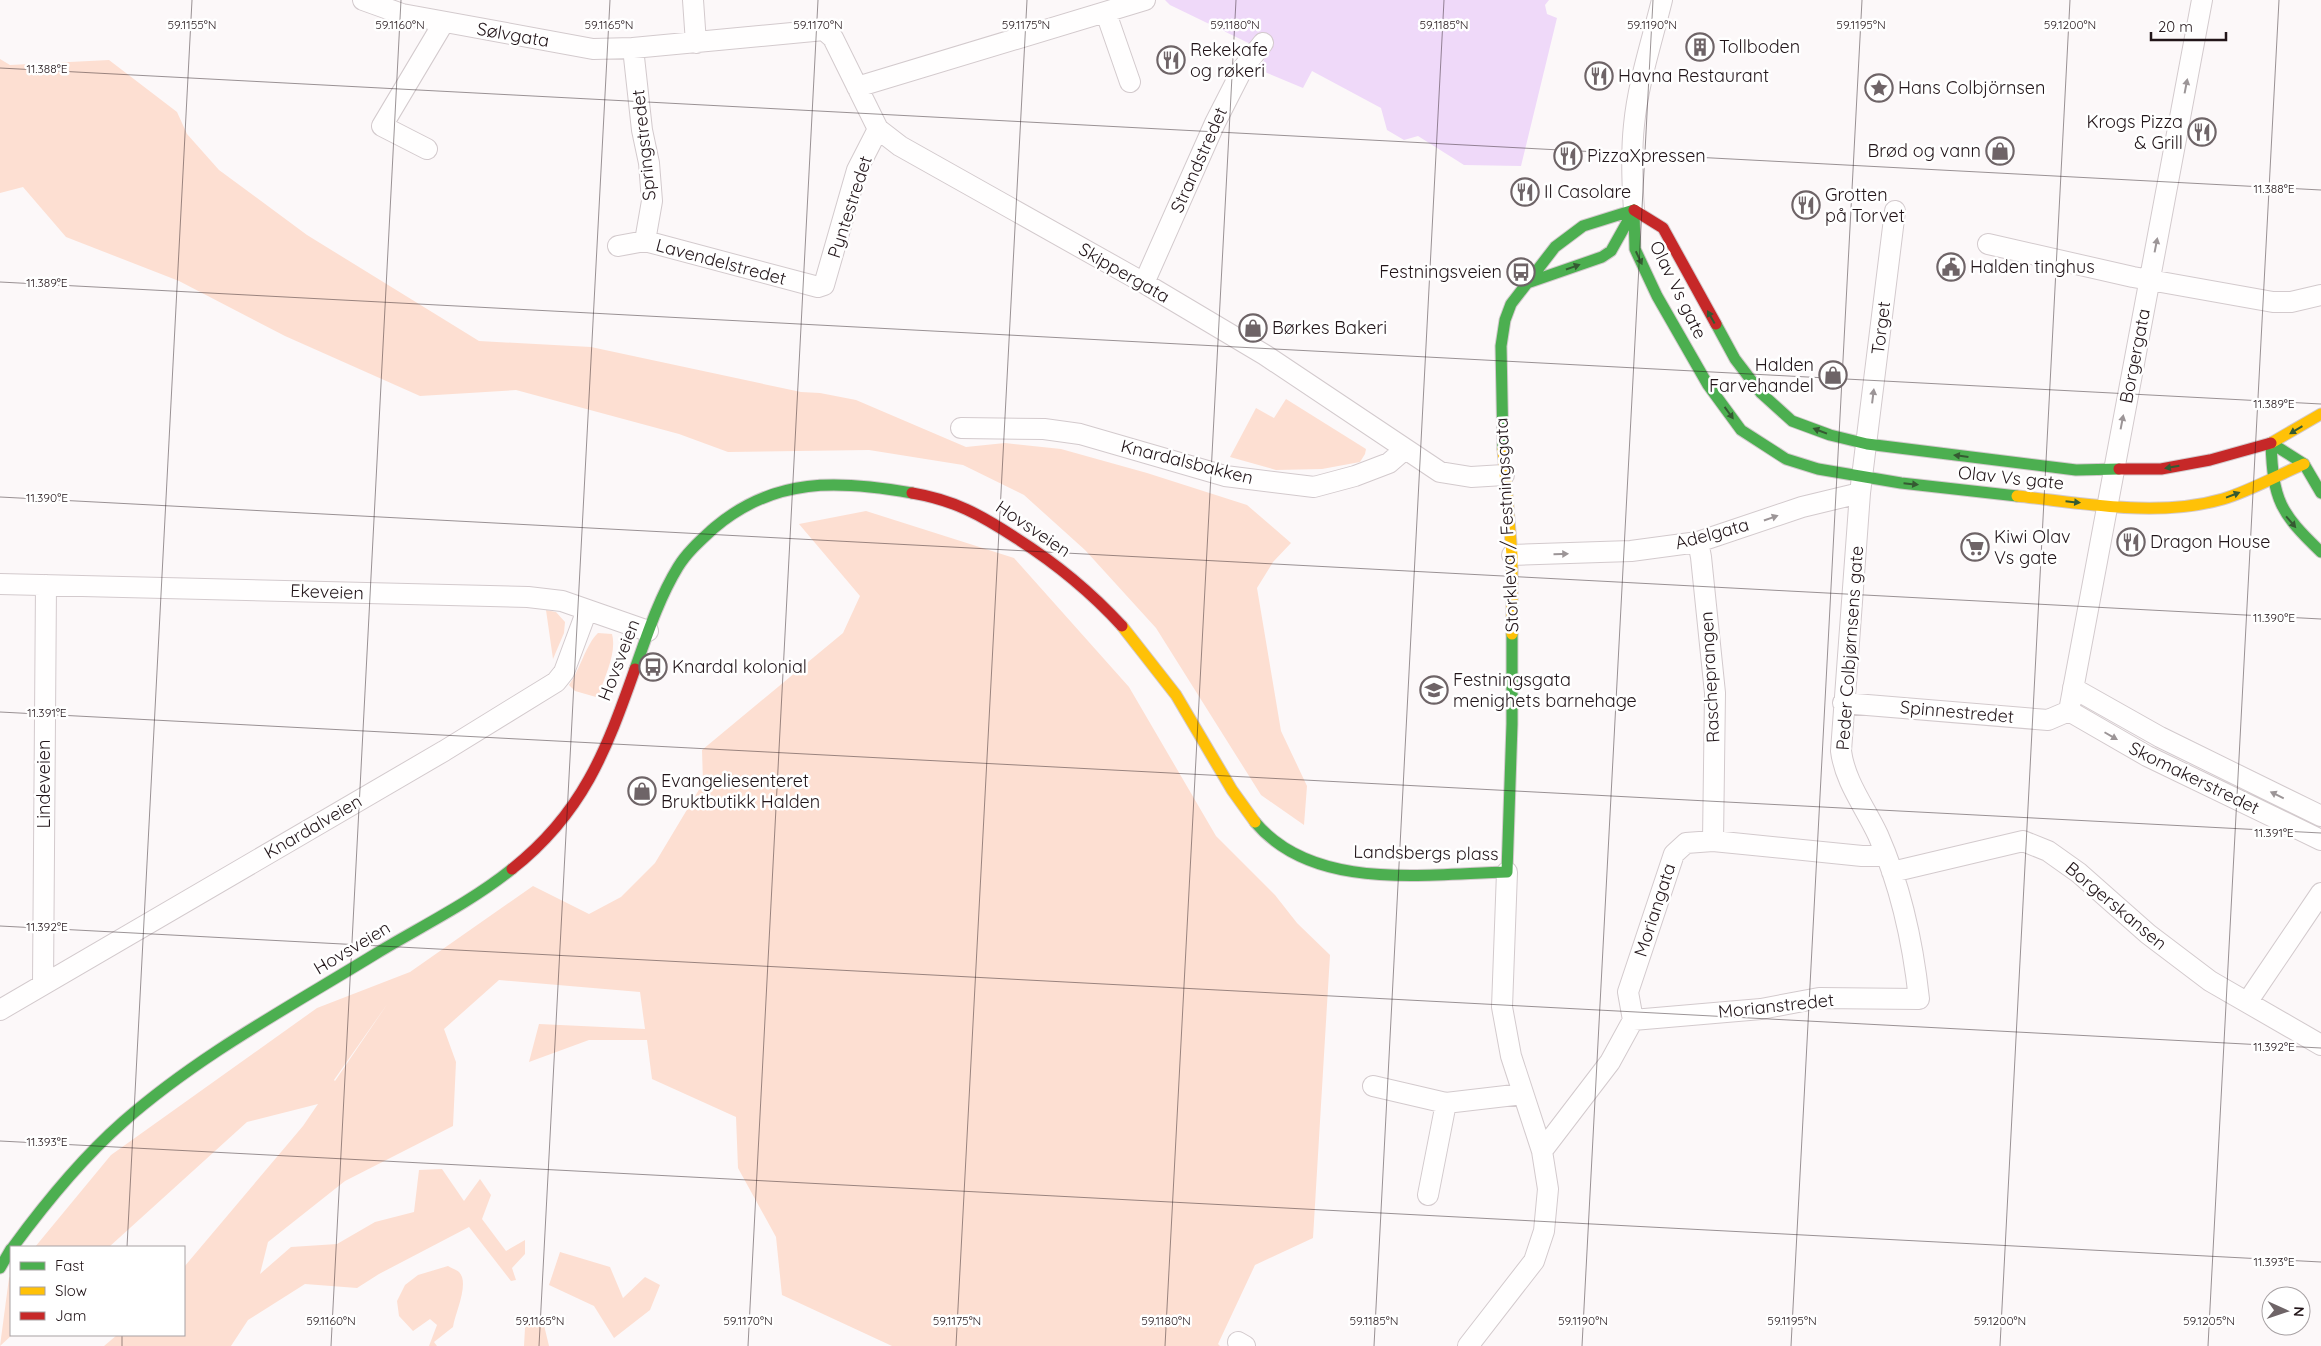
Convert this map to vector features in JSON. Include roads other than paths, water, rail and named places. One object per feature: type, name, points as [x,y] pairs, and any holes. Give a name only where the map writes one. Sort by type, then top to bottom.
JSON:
[{"type":"street","name":"Sølvgata","points":[[364,0],[402,14],[592,49],[696,43],[824,30],[833,38]]},
{"type":"street","points":[[692,0],[696,43]]},
{"type":"street","points":[[857,88],[1145,0]]},
{"type":"street","points":[[1527,283],[1602,256],[1610,251],[1634,210],[1631,167],[1634,124],[1641,83],[1662,0]]},
{"type":"street","name":"Borgergata","points":[[2069,711],[2202,0]]},
{"type":"street","points":[[1106,13],[1130,82]]},
{"type":"street","points":[[427,150],[382,126],[444,22]]},
{"type":"street","name":"Skippergata","points":[[833,38],[878,129],[931,164],[1144,283],[1265,355],[1404,450],[1440,472],[1472,477],[1504,475]]},
{"type":"street","name":"Strandstredet","points":[[1144,283],[1215,122],[1243,68],[1263,43]]},
{"type":"street","name":"Springstredet","points":[[634,48],[642,130],[649,163],[652,201],[645,241]]},
{"type":"street","name":"Pyntestredet","points":[[824,285],[857,170],[878,129]]},
{"type":"street","points":[[1527,283],[1555,247],[1584,226],[1634,210]]},
{"type":"street","name":"Olav Vs gate","points":[[1634,210],[1663,228],[1735,359],[1761,393],[1792,420],[1830,435],[1867,444],[2076,470],[2161,469],[2210,460],[2271,443],[2321,414]]},
{"type":"street","name":"Olav Vs gate","points":[[1634,210],[1635,250],[1657,296],[1708,386],[1741,430],[1786,459],[1861,485],[2107,506],[2173,508],[2224,499],[2308,462]]},
{"type":"street","name":"Torget","points":[[1867,444],[1895,211]]},
{"type":"street","name":"Lavendelstredet","points":[[618,246],[645,241],[818,287],[824,285]]},
{"type":"street","points":[[1988,244],[2133,277],[2150,278],[2273,302],[2291,302],[2321,295]]},
{"type":"street","name":"Storkleva / Festningsgata","points":[[1468,1346],[1534,1261],[1544,1231],[1548,1189],[1542,1151],[1511,1056],[1502,1007],[1512,724],[1512,555],[1504,475],[1501,346],[1505,320],[1511,304],[1527,283]]},
{"type":"street","name":"Knardalsbakken","points":[[961,428],[1044,429],[1080,434],[1225,476],[1314,487],[1389,463],[1404,450]]},
{"type":"street","points":[[2321,493],[2308,462],[2271,443],[2271,479],[2277,501],[2284,515],[2321,552]]},
{"type":"street","points":[[1861,485],[1867,444]]},
{"type":"street","name":"Hovsveien","points":[[14,1246],[43,1205],[110,1134],[142,1106],[200,1063],[278,1013],[508,873],[547,839],[573,808],[591,781],[648,630],[680,564],[728,516],[745,504],[765,496],[794,487],[835,484],[888,488],[956,503],[986,517],[1056,563],[1113,616],[1155,665],[1182,705],[1242,804],[1264,831]]},
{"type":"street","name":"Adelgata","points":[[1512,555],[1631,551],[1698,542],[1861,485]]},
{"type":"street","name":"Peder Colbjørnsens gate","points":[[1861,485],[1840,751],[1843,765],[1889,864],[1914,953],[1918,999]]},
{"type":"street","name":"Rascheprangen","points":[[1698,542],[1715,694],[1713,842]]},
{"type":"street","name":"Ekeveien","points":[[0,584],[528,597],[562,601],[648,630]]},
{"type":"street","name":"Lindeveien","points":[[43,984],[46,585]]},
{"type":"street","name":"Knardalveien","points":[[0,1010],[452,746],[556,682],[564,672],[586,610]]},
{"type":"street","name":"Skomakerstredet","points":[[2072,688],[2160,738],[2321,816]]},
{"type":"street","name":"Spinnestredet","points":[[1843,703],[2048,720],[2069,711]]},
{"type":"street","name":"Skomakerstredet","points":[[2069,711],[2147,756],[2321,840]]},
{"type":"street","name":"Landsbergs plass","points":[[1264,831],[1291,854],[1329,867],[1371,873],[1507,872]]},
{"type":"street","name":"Borgerskansen","points":[[1889,864],[2023,841],[2048,851],[2079,873],[2156,940],[2210,982],[2321,1045]]},
{"type":"street","name":"Moriangata","points":[[1633,1020],[1628,992],[1674,854],[1686,844],[1713,842],[1862,856],[1889,864]]},
{"type":"street","points":[[2248,1002],[2321,893]]},
{"type":"street","name":"Morianstredet","points":[[1633,1020],[1761,1009],[1819,998],[1918,999]]},
{"type":"street","points":[[1542,1151],[1610,1062],[1633,1020]]},
{"type":"street","points":[[1373,1086],[1446,1103],[1522,1094]]},
{"type":"street","points":[[1428,1195],[1446,1103]]},
{"type":"place","name":"Tollboden","points":[[1700,47]]},
{"type":"place","name":"Rekekafe og røkeri","points":[[1171,60]]},
{"type":"place","name":"Havna Restaurant","points":[[1599,76]]},
{"type":"place","name":"Hans Colbjörnsen","points":[[1879,88]]},
{"type":"place","name":"Krogs Pizza & Grill","points":[[2202,132]]},
{"type":"place","name":"Brød og vann","points":[[2000,151]]},
{"type":"place","name":"PizzaXpressen","points":[[1568,156]]},
{"type":"place","name":"Il Casolare","points":[[1525,192]]},
{"type":"place","name":"Grotten på Torvet","points":[[1806,205]]},
{"type":"place","name":"Halden tinghus","points":[[1951,267]]},
{"type":"place","name":"Festningsveien","points":[[1521,272]]},
{"type":"place","name":"Børkes Bakeri","points":[[1253,328]]},
{"type":"place","name":"Halden Farvehandel","points":[[1833,375]]},
{"type":"place","name":"Dragon House","points":[[2131,542]]},
{"type":"place","name":"Kiwi Olav Vs gate","points":[[1975,547]]},
{"type":"place","name":"Knardal kolonial","points":[[653,667]]},
{"type":"place","name":"Festningsgata menighets barnehage","points":[[1434,690]]},
{"type":"place","name":"Evangeliesenteret Bruktbutikk Halden","points":[[642,791]]}]
